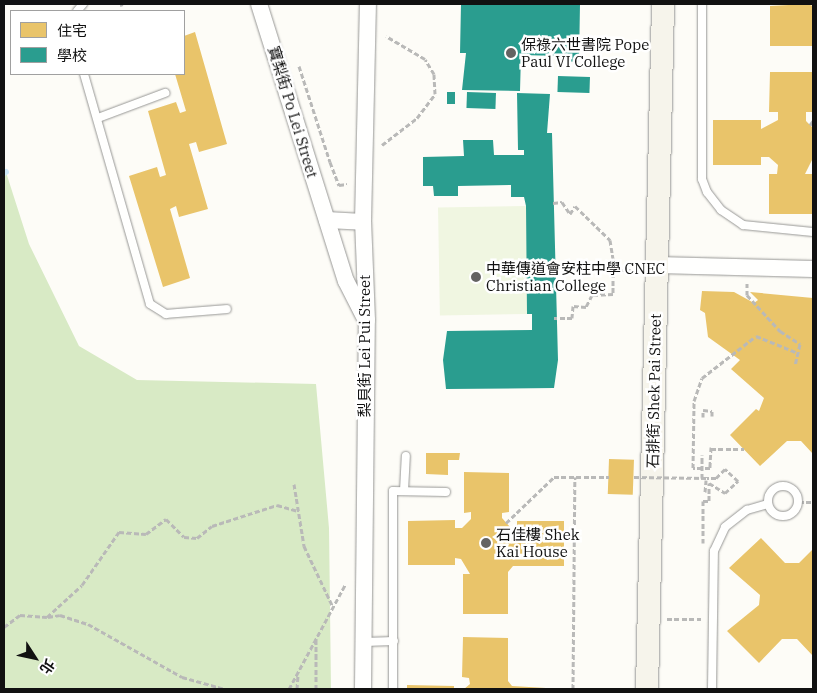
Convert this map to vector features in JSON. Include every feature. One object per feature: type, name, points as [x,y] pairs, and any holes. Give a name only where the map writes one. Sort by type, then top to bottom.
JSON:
[{"type":"street","name":"寶梨街 Po Lei Street","points":[[259,4],[346,281],[366,320]]},
{"type":"street","name":"梨貝街 Lei Pui Street","points":[[363,689],[366,320],[363,222],[368,4]]},
{"type":"street","name":"石排街 Shek Pai Street","points":[[647,689],[647,268],[663,4]]},
{"type":"street","points":[[327,220],[363,222]]},
{"type":"street","points":[[647,268],[813,269]]},
{"type":"lane","points":[[702,4],[702,180],[707,192],[721,210],[743,226],[813,232]]},
{"type":"lane","points":[[84,75],[150,304],[166,314],[227,309]]},
{"type":"lane","points":[[98,118],[165,93]]},
{"type":"lane","points":[[404,491],[406,456]]},
{"type":"lane","points":[[782,486],[795,492],[799,502],[795,511],[786,516],[772,512],[768,504],[770,494],[782,486]]},
{"type":"lane","points":[[393,689],[393,491],[446,492]]},
{"type":"lane","points":[[712,689],[714,551],[725,527],[747,510],[768,504]]},
{"type":"lane","points":[[364,642],[394,641]]},
{"type":"path","points":[[380,148],[394,131],[417,118],[435,94],[434,74],[425,59],[392,44],[384,34]]},
{"type":"path","points":[[296,57],[340,185],[347,185],[347,176]]},
{"type":"path","points":[[810,125],[813,121]]},
{"type":"path","points":[[553,203],[562,202],[570,214],[575,206],[610,240],[613,294],[592,295],[586,307],[573,306],[572,318],[554,318]]},
{"type":"path","points":[[612,270],[647,268]]},
{"type":"path","points":[[747,283],[747,295],[780,331],[800,344],[795,365]]},
{"type":"path","points":[[744,449],[711,448],[710,468],[692,468],[694,401],[702,378],[756,336],[798,353]]},
{"type":"path","points":[[703,417],[703,410],[712,411],[712,416]]},
{"type":"path","points":[[702,455],[706,492]]},
{"type":"path","points":[[506,523],[554,477],[609,477]]},
{"type":"path","points":[[573,689],[575,477]]},
{"type":"path","points":[[634,477],[705,479]]},
{"type":"path","points":[[294,484],[306,555],[333,607]]},
{"type":"path","points":[[799,502],[813,502]]},
{"type":"path","points":[[47,617],[82,584],[119,532],[146,534],[166,520],[184,537],[197,538],[212,526],[277,505],[298,511]]},
{"type":"path","points":[[345,604],[346,575]]},
{"type":"path","points":[[289,689],[298,676],[316,637],[345,585]]},
{"type":"path","points":[[4,627],[20,616],[47,617],[60,615],[88,624],[182,677],[225,689]]},
{"type":"path","points":[[663,619],[702,619]]},
{"type":"path","points":[[316,637],[316,689]]},
{"type":"path","points":[[297,689],[298,676]]},
{"type":"green space","points":[[4,166],[29,244],[79,346],[137,380],[316,384],[329,528],[331,689],[4,689]]},
{"type":"green space","points":[[526,206],[528,314],[440,316],[438,208]]},
{"type":"building: 住宅","points":[[807,4],[813,6],[813,46],[770,46],[770,6]]},
{"type":"building: 住宅","points":[[195,32],[227,144],[199,152],[196,142],[189,144],[208,209],[179,217],[176,206],[170,209],[190,278],[163,287],[129,176],[157,167],[160,177],[166,175],[148,111],[176,102],[180,113],[186,111],[175,75],[185,75],[185,36]]},
{"type":"building: 住宅","points":[[770,72],[813,72],[813,112],[806,112],[806,121],[813,128],[813,158],[805,174],[813,174],[813,214],[769,214],[769,174],[777,174],[778,165],[769,157],[761,157],[761,165],[713,165],[713,120],[761,120],[761,129],[778,120],[778,112],[769,112]]},
{"type":"building: 住宅","points":[[702,291],[734,292],[754,303],[758,300],[750,292],[813,298],[813,454],[801,441],[787,441],[760,466],[730,435],[756,409],[759,411],[764,398],[731,369],[740,360],[708,337],[705,313],[700,310]]},
{"type":"building: 住宅","points":[[426,453],[460,453],[459,460],[448,460],[448,475],[426,474]]},
{"type":"building: 住宅","points":[[609,459],[634,460],[633,495],[608,494]]},
{"type":"building: 住宅","name":"石佳樓 Shek Kai House","points":[[464,472],[509,473],[509,512],[502,513],[502,518],[511,528],[517,528],[517,521],[564,521],[564,566],[513,566],[508,572],[508,614],[463,614],[463,574],[470,574],[461,559],[455,558],[455,565],[408,565],[408,521],[455,520],[455,528],[462,528],[471,519],[471,512],[464,513]]},
{"type":"building: 住宅","points":[[761,538],[785,563],[799,563],[813,549],[813,656],[797,639],[782,639],[759,663],[727,631],[759,605],[760,595],[729,568]]},
{"type":"building: 住宅","points":[[463,637],[508,638],[508,681],[512,686],[563,689],[464,689],[470,684],[469,678],[462,677]]},
{"type":"building: 住宅","points":[[407,685],[454,686],[454,689],[407,689]]},
{"type":"building: 學校","points":[[461,4],[580,4],[579,62],[560,61],[560,56],[521,55],[520,91],[462,90],[466,53],[460,53]]},
{"type":"building: 學校","points":[[558,76],[590,77],[589,93],[557,92]]},
{"type":"building: 學校","points":[[447,92],[455,92],[455,104],[447,104]]},
{"type":"building: 學校","points":[[467,92],[496,93],[495,109],[466,108]]},
{"type":"building: 學校","points":[[517,93],[550,94],[547,133],[552,133],[558,360],[554,388],[446,389],[443,360],[447,331],[532,330],[532,314],[527,314],[526,206],[524,197],[511,197],[511,185],[458,186],[458,196],[434,196],[433,186],[423,186],[423,157],[464,156],[463,140],[493,140],[494,155],[524,155],[524,150],[518,150]]},
{"type":"place","name":"保祿六世書院 Pope Paul VI College","points":[[511,53]]},
{"type":"place","name":"中華傳道會安柱中學 CNEC Christian College","points":[[476,277]]},
{"type":"place","name":"石佳樓 Shek Kai House","points":[[486,543]]}]
